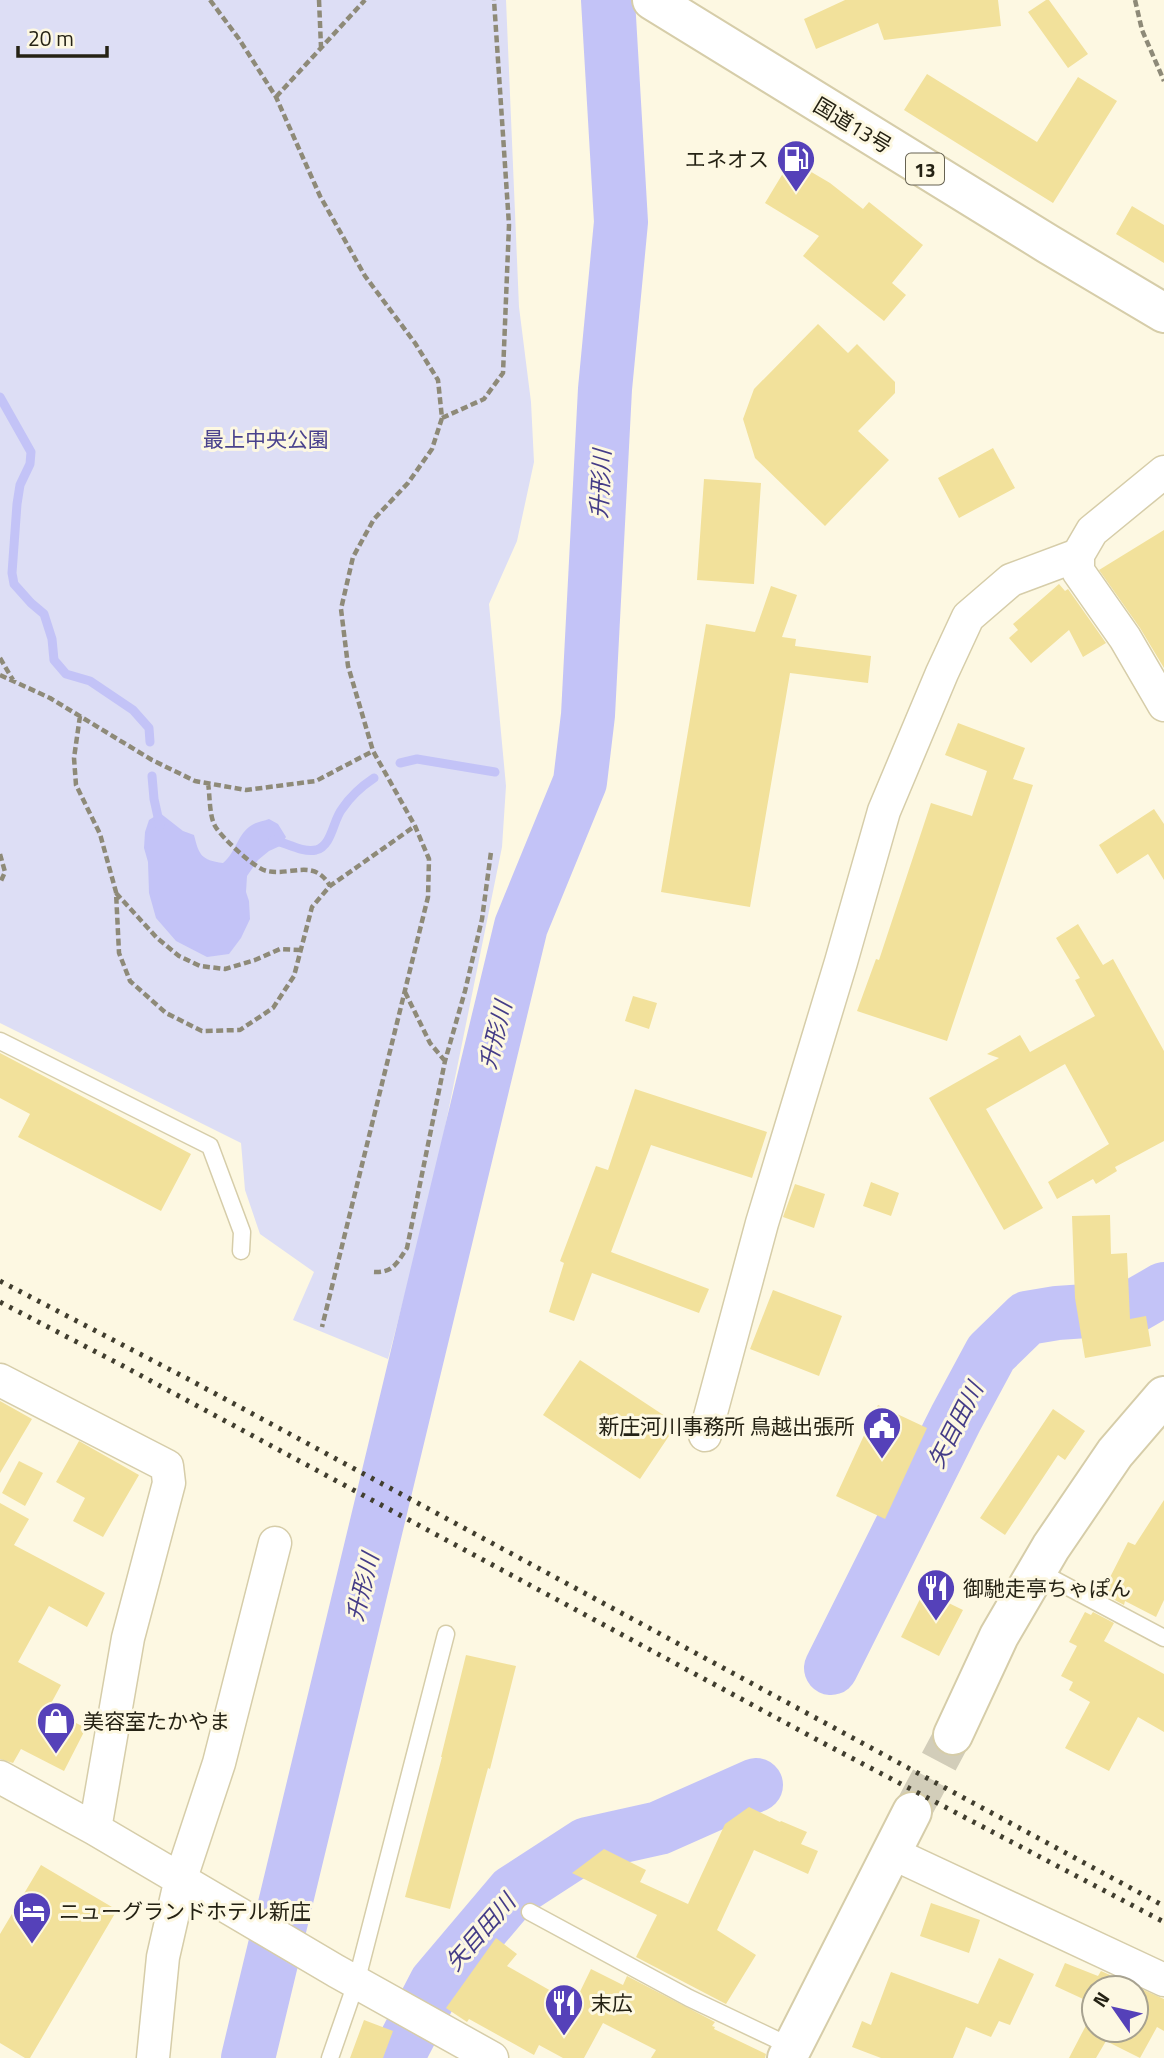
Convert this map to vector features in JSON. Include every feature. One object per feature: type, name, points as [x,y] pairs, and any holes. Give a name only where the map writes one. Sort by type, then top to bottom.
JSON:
[{"type":"main road","name":"国道13号","points":[[652,0],[1164,313]]},
{"type":"main road","points":[[953,1735],[999,1636],[1051,1547],[1115,1453],[1164,1396]]},
{"type":"main road","points":[[790,2053],[912,1812]]},
{"type":"street","points":[[1164,472],[1092,531],[1078,555],[1078,570],[1125,638],[1164,705]]},
{"type":"street","points":[[705,1435],[762,1223],[884,811],[931,698],[968,617],[1011,580],[1078,555]]},
{"type":"street","points":[[0,1380],[167,1466],[169,1483],[128,1638],[96,1829]]},
{"type":"street","points":[[153,2058],[163,1957],[193,1887],[219,1763],[275,1543]]},
{"type":"street","points":[[0,1777],[96,1829],[346,1977],[492,2058]]},
{"type":"street","points":[[892,1853],[1164,1980]]},
{"type":"lane","points":[[0,1041],[210,1146],[242,1232],[241,1251]]},
{"type":"lane","points":[[1038,1571],[1164,1638]]},
{"type":"lane","points":[[330,2058],[346,1977],[446,1634]]},
{"type":"lane","points":[[530,1912],[790,2053]]},
{"type":"path","points":[[210,0],[276,97],[320,196],[365,276],[415,343],[438,380],[442,418],[432,449],[408,484],[374,519],[354,557],[341,609],[348,666],[373,751],[415,826],[429,859],[428,897],[322,1327]]},
{"type":"path","points":[[319,0],[321,48]]},
{"type":"path","points":[[276,97],[365,0]]},
{"type":"path","points":[[442,418],[484,399],[503,373],[509,225],[494,0]]},
{"type":"path","points":[[1135,0],[1142,30],[1164,81]]},
{"type":"path","points":[[0,658],[13,681]]},
{"type":"path","points":[[0,675],[50,698],[152,760],[195,781],[246,790],[316,781],[373,751]]},
{"type":"path","points":[[80,716],[74,758],[76,785],[100,834],[116,892],[119,953],[130,981],[166,1013],[202,1031],[240,1030],[273,1009],[294,975],[312,907],[330,886],[415,826]]},
{"type":"path","points":[[208,783],[213,824],[230,845],[263,871],[310,870],[323,875],[330,886]]},
{"type":"path","points":[[374,1272],[385,1272],[396,1264],[407,1248],[445,1061],[479,931],[492,852]]},
{"type":"path","points":[[0,854],[5,872],[0,883]]},
{"type":"path","points":[[116,892],[157,938],[179,956],[200,966],[225,969],[255,960],[280,948],[300,950]]},
{"type":"path","points":[[405,991],[429,1043],[445,1061]]},
{"type":"green space","name":"最上中央公園","points":[[0,0],[506,0],[519,307],[531,402],[534,462],[517,541],[489,604],[506,786],[502,847],[432,1191],[388,1359],[293,1320],[314,1272],[260,1234],[245,1190],[241,1143],[0,1023]]},
{"type":"water","points":[[160,813],[183,831],[194,835],[202,855],[216,862],[223,863],[243,833],[258,822],[269,819],[278,824],[286,837],[280,846],[258,860],[247,876],[246,892],[250,919],[229,954],[207,957],[176,941],[156,918],[149,893],[148,862],[144,848],[149,820]]},
{"type":"building","points":[[845,0],[998,0],[1001,26],[884,40],[878,23],[816,49],[804,19]]},
{"type":"building","points":[[1049,0],[1088,54],[1068,68],[1028,12]]},
{"type":"building","points":[[927,74],[1037,142],[1078,77],[1117,101],[1053,203],[904,110]]},
{"type":"building","points":[[791,160],[830,183],[863,209],[869,202],[923,245],[892,283],[906,295],[884,321],[803,256],[819,236],[765,203]]},
{"type":"building","points":[[1132,206],[1164,225],[1164,263],[1116,234]]},
{"type":"building","points":[[818,324],[848,353],[857,344],[895,382],[895,393],[858,431],[889,460],[825,526],[755,458],[743,419],[754,389]]},
{"type":"building","points":[[993,448],[1015,488],[959,518],[938,478]]},
{"type":"building","points":[[704,479],[761,483],[754,584],[697,580]]},
{"type":"building","points":[[1164,530],[1164,668],[1140,628],[1099,570]]},
{"type":"building","points":[[1059,584],[1065,591],[1068,589],[1106,643],[1083,657],[1069,630],[1031,663],[1009,638],[1018,630],[1013,624]]},
{"type":"building","points":[[771,586],[797,595],[782,637],[796,639],[795,646],[871,656],[868,683],[790,673],[750,907],[661,892],[706,624],[755,632]]},
{"type":"building","points":[[958,723],[1025,748],[1013,779],[1033,785],[947,1041],[857,1011],[876,959],[879,960],[931,803],[972,816],[987,771],[945,755]]},
{"type":"building","points":[[1154,809],[1164,824],[1164,880],[1148,854],[1117,874],[1099,845]]},
{"type":"building","points":[[1078,924],[1103,965],[1113,959],[1164,1051],[1164,1141],[1115,1167],[1117,1171],[1096,1184],[1093,1179],[1057,1199],[1048,1182],[1109,1144],[1065,1064],[986,1109],[1043,1208],[1004,1230],[929,1098],[999,1058],[987,1054],[1020,1035],[1030,1052],[1095,1016],[1075,980],[1080,978],[1056,938]]},
{"type":"building","points":[[633,996],[657,1003],[649,1029],[625,1021]]},
{"type":"building","points":[[0,1053],[191,1154],[161,1211],[18,1137],[30,1114],[0,1098]]},
{"type":"building","points":[[635,1089],[767,1132],[752,1178],[651,1145],[611,1252],[709,1289],[699,1313],[592,1273],[574,1321],[549,1312],[564,1263],[560,1261],[596,1166],[608,1170]]},
{"type":"building","points":[[871,1182],[899,1193],[891,1216],[863,1206]]},
{"type":"building","points":[[795,1184],[825,1194],[814,1228],[783,1217]]},
{"type":"building","points":[[1110,1215],[1111,1254],[1127,1253],[1130,1319],[1146,1316],[1151,1346],[1085,1358],[1075,1298],[1072,1216]]},
{"type":"building","points":[[773,1290],[842,1316],[819,1376],[750,1349]]},
{"type":"building","points":[[580,1360],[677,1424],[640,1479],[543,1415]]},
{"type":"building","points":[[0,1401],[32,1419],[0,1473]]},
{"type":"building","points":[[878,1405],[927,1428],[885,1519],[836,1496]]},
{"type":"building","points":[[1053,1409],[1085,1431],[1065,1460],[1058,1455],[1005,1535],[980,1518]]},
{"type":"building","points":[[79,1441],[139,1475],[103,1537],[73,1521],[85,1498],[56,1482]]},
{"type":"building","points":[[19,1461],[43,1473],[25,1506],[2,1493]]},
{"type":"building","points":[[1164,1500],[1164,1600],[1156,1617],[1102,1593],[1128,1542],[1135,1545]]},
{"type":"building","points":[[0,1503],[29,1519],[14,1545],[105,1593],[87,1627],[49,1606],[18,1662],[61,1685],[48,1709],[86,1728],[64,1771],[21,1749],[13,1763],[0,1759]]},
{"type":"building","points":[[924,1591],[963,1610],[939,1656],[901,1637]]},
{"type":"building","points":[[1085,1612],[1091,1615],[1093,1612],[1114,1623],[1104,1641],[1164,1674],[1164,1732],[1138,1717],[1109,1771],[1065,1748],[1090,1702],[1069,1690],[1073,1682],[1061,1676],[1077,1646],[1069,1642]]},
{"type":"building","points":[[466,1655],[516,1666],[450,1909],[405,1897]]},
{"type":"building","points":[[749,1807],[807,1832],[801,1844],[818,1851],[808,1874],[754,1850],[717,1930],[756,1955],[726,2004],[636,1957],[657,1915],[572,1873],[604,1849],[646,1870],[640,1882],[688,1904],[725,1824]]},
{"type":"building","points":[[41,1865],[117,1910],[30,2058],[25,2058],[0,2043],[0,1934]]},
{"type":"building","points":[[931,1903],[980,1920],[969,1953],[920,1936]]},
{"type":"building","points":[[496,1938],[517,1954],[507,1966],[574,2004],[591,1969],[623,1985],[627,1976],[715,2022],[712,2026],[714,2029],[766,2054],[765,2058],[651,2058],[656,2050],[603,2023],[584,2058],[563,2058],[539,2045],[534,2055],[469,2019],[467,2022],[446,2008]]},
{"type":"building","points":[[999,1958],[1034,1974],[1010,2025],[999,2021],[991,2037],[966,2027],[953,2058],[881,2058],[852,2047],[862,2021],[871,2025],[891,1972],[978,2004]]},
{"type":"building","points":[[1065,1963],[1093,1974],[1080,1974],[1080,1998],[1055,1986]]},
{"type":"building","points":[[1150,1993],[1164,1999],[1164,2031],[1157,2027],[1150,2040]]},
{"type":"building","points":[[364,2020],[393,2031],[383,2058],[350,2058]]},
{"type":"building","points":[[1080,2037],[1080,2044],[1104,2044],[1096,2058],[1069,2058]]},
{"type":"building","points":[[1112,2044],[1148,2044],[1140,2058]]},
{"type":"waterway","name":"升形川","points":[[248,2058],[521,926],[580,782],[588,715],[605,389],[621,222],[608,0]]},
{"type":"waterway","points":[[0,397],[31,452],[30,464],[20,485],[17,504],[12,573],[14,584],[44,614],[52,639],[54,660],[66,674],[90,681],[133,710],[149,728],[150,742]]},
{"type":"waterway","points":[[400,763],[417,759],[495,772]]},
{"type":"waterway","points":[[152,776],[160,826]]},
{"type":"waterway","points":[[273,840],[305,850],[321,848],[329,838],[345,805],[374,778]]},
{"type":"waterway","name":"矢目田川","points":[[831,1668],[991,1353],[1027,1318],[1057,1313],[1131,1308],[1164,1289]]},
{"type":"waterway","name":"矢目田川","points":[[397,2058],[436,1983],[513,1892],[587,1844],[659,1828],[756,1785]]},
{"type":"tunnel","points":[[912,1812],[953,1735]]},
{"type":"railway","points":[[0,1281],[188,1379],[1164,1906]]},
{"type":"railway","points":[[0,1302],[825,1744],[1164,1922]]},
{"type":"place","name":"エネオス","points":[[796,193]]},
{"type":"place","name":"新庄河川事務所 鳥越出張所","points":[[882,1460]]},
{"type":"place","name":"御馳走亭ちゃぽん","points":[[936,1622]]},
{"type":"place","name":"美容室たかやま","points":[[56,1755]]},
{"type":"place","name":"ニューグランドホテル新庄","points":[[32,1945]]},
{"type":"place","name":"末広","points":[[564,2037]]}]
